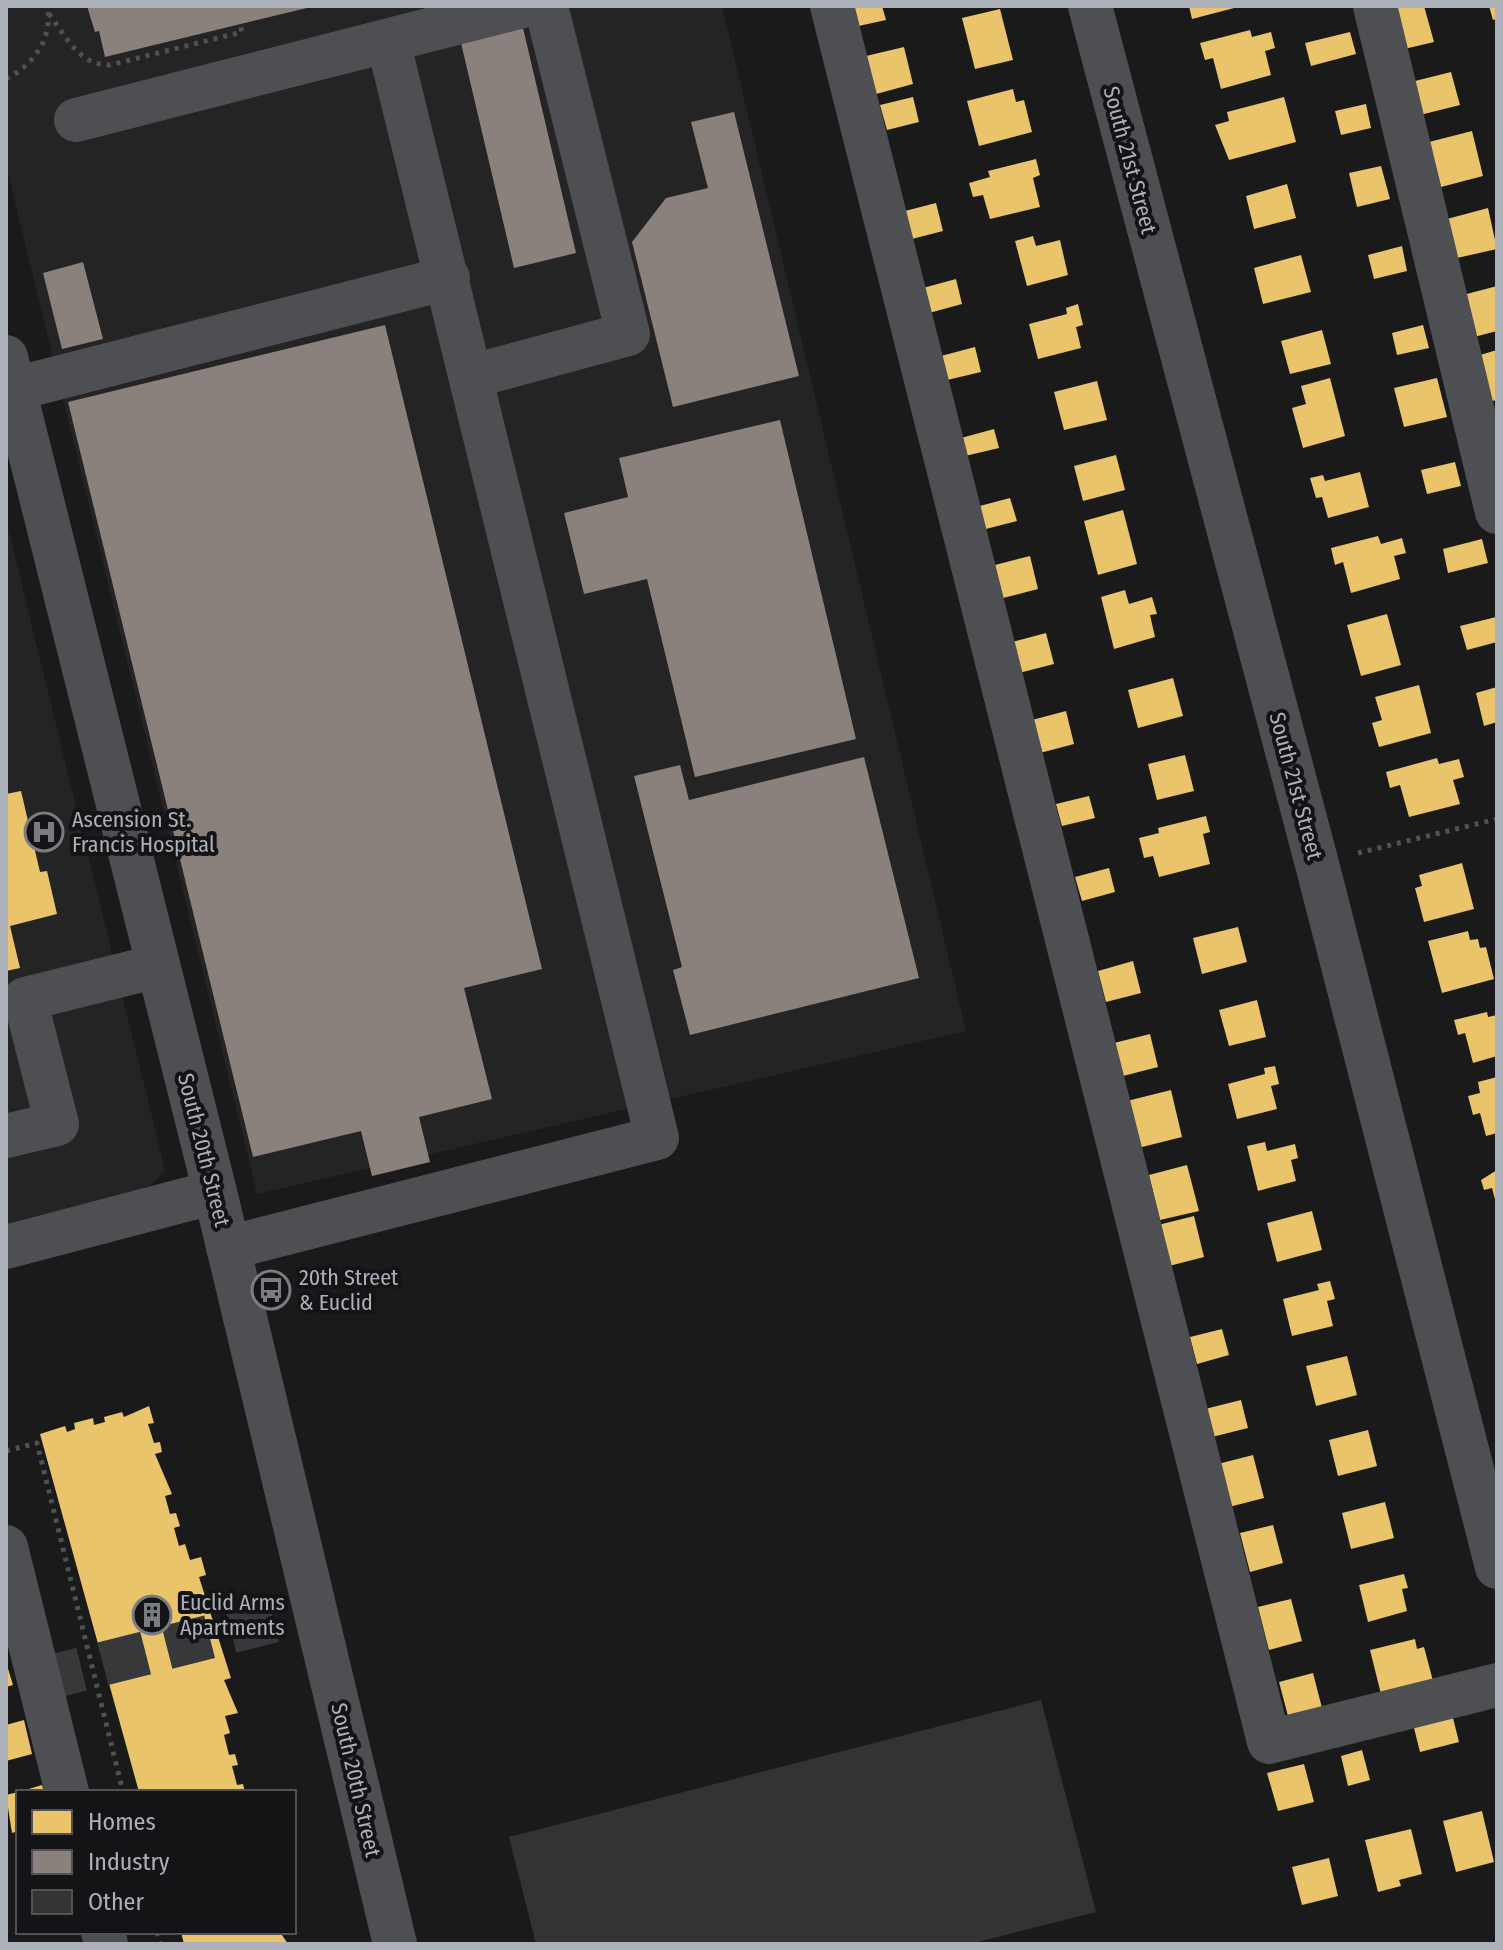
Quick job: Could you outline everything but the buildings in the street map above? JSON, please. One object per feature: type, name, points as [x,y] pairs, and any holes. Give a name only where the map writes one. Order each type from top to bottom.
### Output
[{"type":"street","points":[[76,120],[523,6]]},
{"type":"street","points":[[473,376],[628,334],[546,6]]},
{"type":"street","points":[[832,6],[1269,1742],[1497,1685]]},
{"type":"street","name":"South 21st Street","points":[[1090,6],[1318,868],[1497,1567]]},
{"type":"street","points":[[1375,6],[1497,512]]},
{"type":"street","points":[[228,1248],[657,1138],[473,376],[388,41]]},
{"type":"street","points":[[10,373],[448,278]]},
{"type":"street","name":"South 20th Street","points":[[10,373],[215,1192],[395,1944]]},
{"type":"street","points":[[6,1136],[57,1124],[25,999],[158,966]]},
{"type":"street","points":[[6,1247],[215,1192]]},
{"type":"street","points":[[6,1547],[67,1790]]},
{"type":"path","points":[[6,79],[23,71],[46,39],[47,6]]},
{"type":"path","points":[[49,14],[83,59],[94,66],[110,65],[242,32],[240,24]]},
{"type":"path","points":[[1358,853],[1497,819]]},
{"type":"path","points":[[6,1451],[37,1443],[123,1790]]},
{"type":"shaded area","points":[[6,6],[722,6],[966,1031],[257,1194],[6,165]]},
{"type":"shaded area","name":"Ascension St. Francis Hospital","points":[[6,520],[165,1170],[150,1187],[6,1224]]},
{"type":"tunnel","points":[[39,1680],[315,1610]]},
{"type":"place","name":"Ascension St. Francis Hospital","points":[[44,832]]},
{"type":"place","name":"20th Street & Euclid","points":[[271,1290]]},
{"type":"place","name":"Euclid Arms Apartments","points":[[152,1615]]}]
